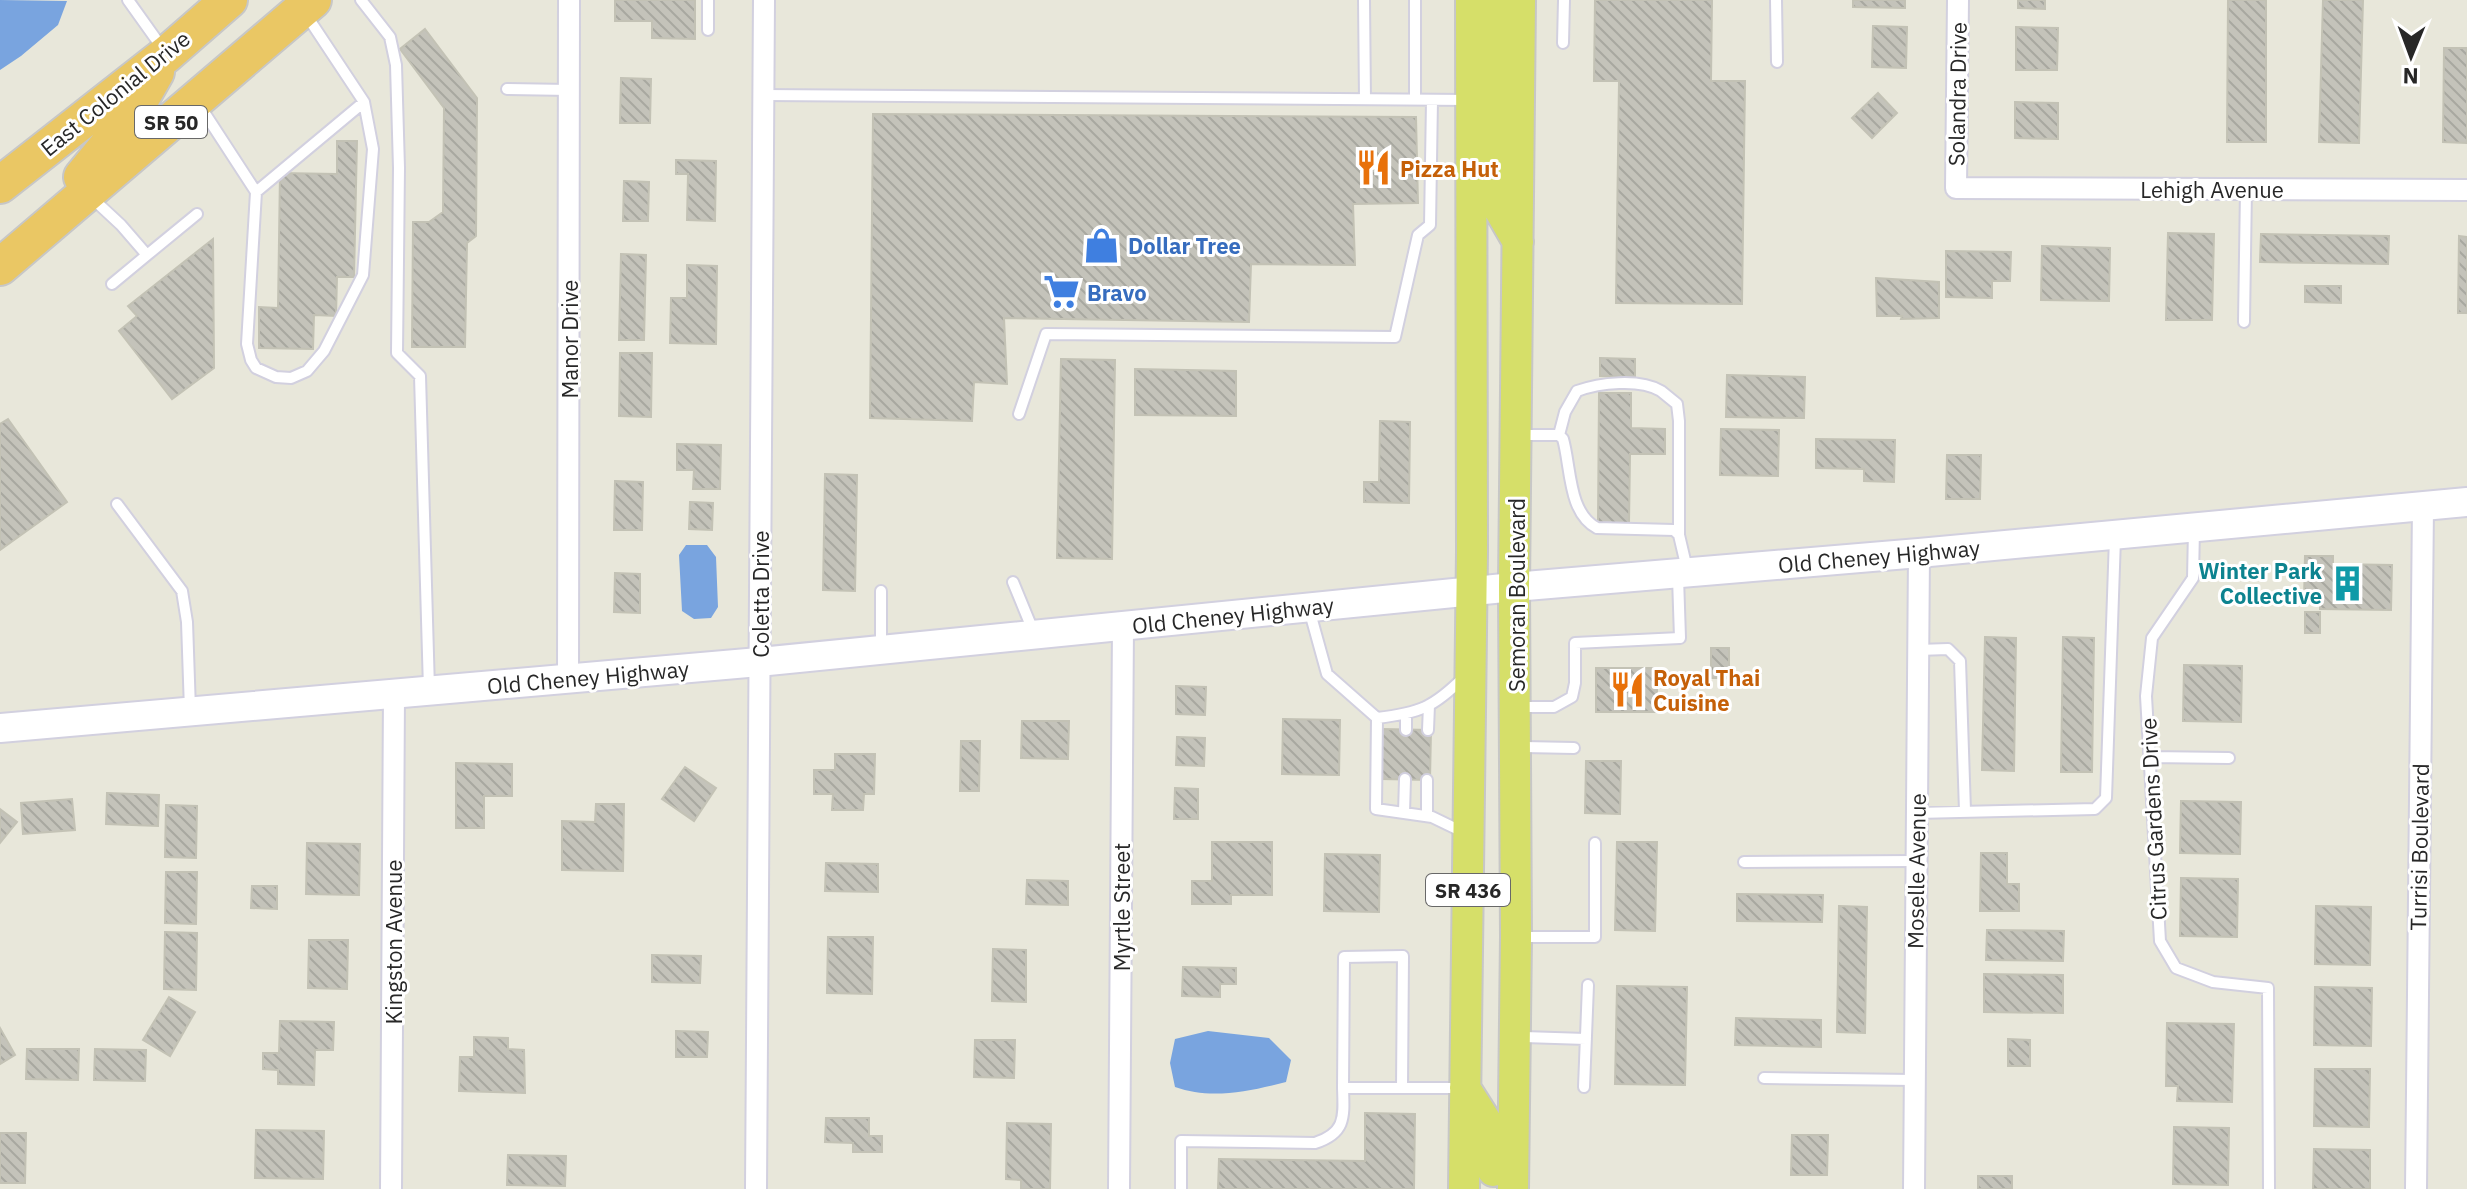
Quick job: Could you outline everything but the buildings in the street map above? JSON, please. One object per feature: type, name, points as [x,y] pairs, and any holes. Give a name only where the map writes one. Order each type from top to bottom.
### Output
[{"type":"highway","name":"East Colonial Drive","points":[[0,185],[167,54],[229,0]]},
{"type":"highway","name":"SR 50","points":[[0,267],[308,4]]},
{"type":"highway","points":[[29,244],[128,121],[167,54]]},
{"type":"main road","name":"Semoran Boulevard","points":[[1464,1189],[1472,591],[1471,0]]},
{"type":"main road","points":[[1497,0],[1496,204],[1519,244]]},
{"type":"main road","name":"Semoran Boulevard","points":[[1513,1189],[1516,937],[1514,587],[1520,0]]},
{"type":"main road","points":[[1465,1088],[1493,1132],[1493,1189]]},
{"type":"street","name":"Manor Drive","points":[[568,678],[569,0]]},
{"type":"street","name":"Coletta Drive","points":[[756,1189],[764,0]]},
{"type":"street","name":"Solandra Drive","points":[[1956,188],[1958,0]]},
{"type":"street","name":"Lehigh Avenue","points":[[1956,188],[2467,190]]},
{"type":"street","name":"Old Cheney Highway","points":[[0,728],[759,662],[1514,587],[2467,502]]},
{"type":"street","name":"Turrisi Boulevard","points":[[2416,1189],[2423,506]]},
{"type":"street","name":"Moselle Avenue","points":[[1914,1189],[1919,553]]},
{"type":"street","name":"Myrtle Street","points":[[1119,1189],[1123,626]]},
{"type":"street","name":"Kingston Avenue","points":[[391,1189],[394,694]]},
{"type":"lane","points":[[128,0],[167,54]]},
{"type":"lane","points":[[361,0],[390,37],[396,65],[399,168],[397,353],[420,376],[429,691]]},
{"type":"lane","points":[[708,0],[708,30]]},
{"type":"lane","points":[[1364,0],[1365,99]]},
{"type":"lane","points":[[1415,0],[1415,100]]},
{"type":"lane","points":[[1563,43],[1564,0]]},
{"type":"lane","points":[[1776,0],[1777,62]]},
{"type":"lane","points":[[196,101],[256,192],[247,344],[251,360],[256,368],[276,377],[291,378],[307,371],[324,351],[363,275],[373,149],[364,102],[308,4]]},
{"type":"lane","points":[[507,89],[570,90]]},
{"type":"lane","points":[[763,95],[1472,100]]},
{"type":"lane","points":[[1019,414],[1046,334],[1395,337],[1418,235],[1430,225],[1432,100]]},
{"type":"lane","points":[[256,192],[364,102]]},
{"type":"lane","points":[[2244,322],[2246,189]]},
{"type":"lane","points":[[87,194],[121,225],[147,255]]},
{"type":"lane","points":[[112,284],[197,214]]},
{"type":"lane","points":[[1516,707],[1554,707],[1572,697],[1575,643],[1680,638],[1683,573],[1679,535],[1677,404],[1659,390],[1638,385],[1593,385],[1577,391],[1565,412],[1559,435],[1567,452],[1581,516],[1597,528],[1674,530],[1679,535]]},
{"type":"lane","points":[[1517,436],[1559,435]]},
{"type":"lane","points":[[117,504],[182,591],[187,622],[190,712]]},
{"type":"lane","name":"Citrus Gardens Drive","points":[[2194,527],[2193,578],[2152,638],[2146,696],[2160,941],[2176,968],[2213,982],[2268,988],[2269,1189]]},
{"type":"lane","points":[[1917,813],[2095,809],[2106,798],[2115,535]]},
{"type":"lane","points":[[1013,582],[1034,634]]},
{"type":"lane","points":[[881,591],[881,650]]},
{"type":"lane","points":[[1308,607],[1327,674],[1377,718],[1406,715],[1441,700],[1471,670]]},
{"type":"lane","points":[[1918,650],[1948,649],[1960,661],[1965,811]]},
{"type":"lane","points":[[1428,730],[1429,705]]},
{"type":"lane","points":[[1406,715],[1406,730]]},
{"type":"lane","points":[[1377,718],[1376,809],[1427,816],[1468,834]]},
{"type":"lane","points":[[1516,747],[1574,748]]},
{"type":"lane","points":[[2149,757],[2229,758]]},
{"type":"lane","points":[[1404,813],[1405,779]]},
{"type":"lane","points":[[1427,780],[1427,816]]},
{"type":"lane","points":[[1516,937],[1595,937],[1595,843]]},
{"type":"lane","points":[[1744,862],[1916,861]]},
{"type":"lane","points":[[1181,1189],[1181,1141],[1315,1143],[1338,1131],[1344,1114],[1344,957],[1403,956],[1402,1088]]},
{"type":"lane","points":[[1584,1087],[1588,985]]},
{"type":"lane","points":[[1513,1036],[1586,1039]]},
{"type":"lane","points":[[1764,1078],[1914,1080]]},
{"type":"lane","points":[[1343,1088],[1465,1088]]},
{"type":"water","points":[[0,0],[67,1],[58,25],[0,70]]},
{"type":"water","points":[[686,545],[707,545],[716,557],[718,607],[711,618],[694,619],[682,611],[679,555]]},
{"type":"water","points":[[1208,1031],[1269,1038],[1291,1060],[1286,1082],[1216,1094],[1175,1087],[1170,1063],[1175,1039]]},
{"type":"place","name":"Pizza Hut","points":[[1374,168]]},
{"type":"place","name":"Dollar Tree","points":[[1102,245]]},
{"type":"place","name":"Bravo","points":[[1061,292]]},
{"type":"place","name":"Winter Park Collective","points":[[2348,583]]},
{"type":"place","name":"Royal Thai Cuisine","points":[[1627,690]]}]
